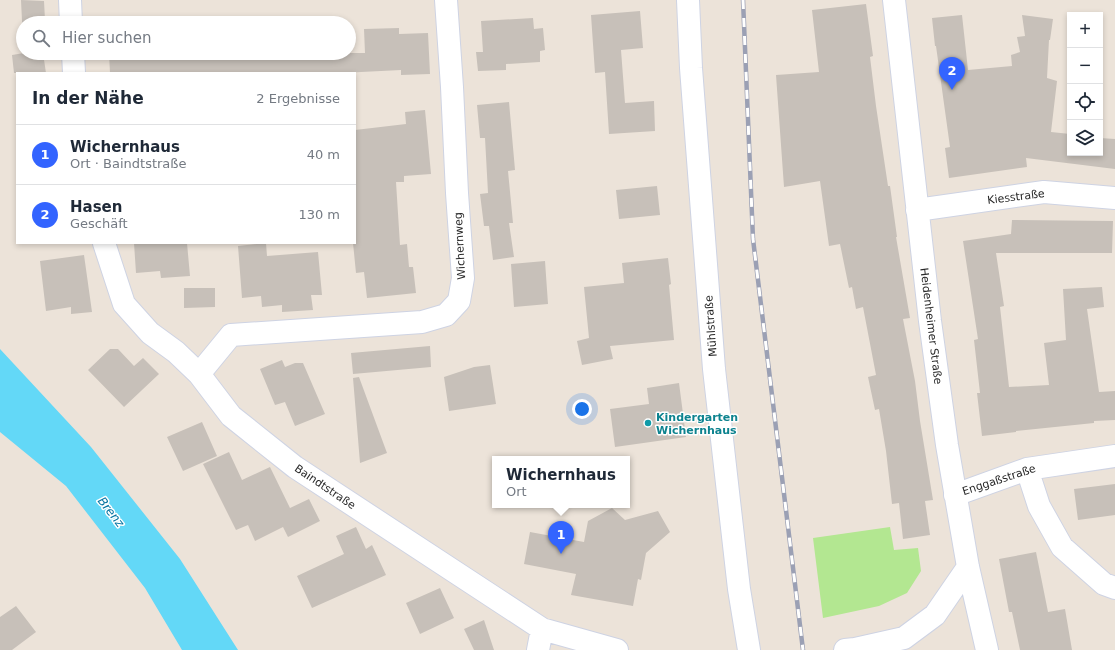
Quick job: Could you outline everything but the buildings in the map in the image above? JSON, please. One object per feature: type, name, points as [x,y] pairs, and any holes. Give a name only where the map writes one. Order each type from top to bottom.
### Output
[{"type":"street","points":[[70,0],[71,16]]},
{"type":"street","points":[[83,0],[88,0]]},
{"type":"street","name":"Wichernweg","points":[[199,374],[231,335],[422,322],[446,315],[459,301],[463,278],[446,0]]},
{"type":"street","name":"Mühlstraße","points":[[688,0],[691,68],[714,368],[739,589],[749,650]]},
{"type":"street","name":"Heidenheimer Straße","points":[[894,0],[931,329],[947,446],[968,567],[987,650]]},
{"type":"street","points":[[73,60],[74,72]]},
{"type":"street","name":"Kiesstraße","points":[[917,210],[1044,192],[1115,198]]},
{"type":"street","name":"Baindtstraße","points":[[104,244],[124,304],[150,333],[176,352],[199,374],[231,416],[295,467],[540,640],[617,650]]},
{"type":"street","name":"Enggaßstraße","points":[[955,495],[1027,469],[1115,456]]},
{"type":"street","points":[[1027,469],[1039,506],[1062,547],[1104,584],[1115,588]]},
{"type":"street","points":[[845,650],[911,644],[935,615],[968,567]]},
{"type":"green space","points":[[890,527],[894,550],[918,548],[921,571],[907,593],[879,606],[823,618],[813,538]]},
{"type":"water","name":"Brenz","points":[[0,349],[91,447],[180,559],[238,650],[182,650],[145,588],[66,486],[0,432]]},
{"type":"railway","points":[[743,0],[753,239],[803,650]]},
{"type":"place","name":"Hasen","points":[[952,90]]},
{"type":"place","name":"Kindergarten Wichernhaus","points":[[648,423]]},
{"type":"place","name":"Wichernhaus","points":[[561,554]]}]
